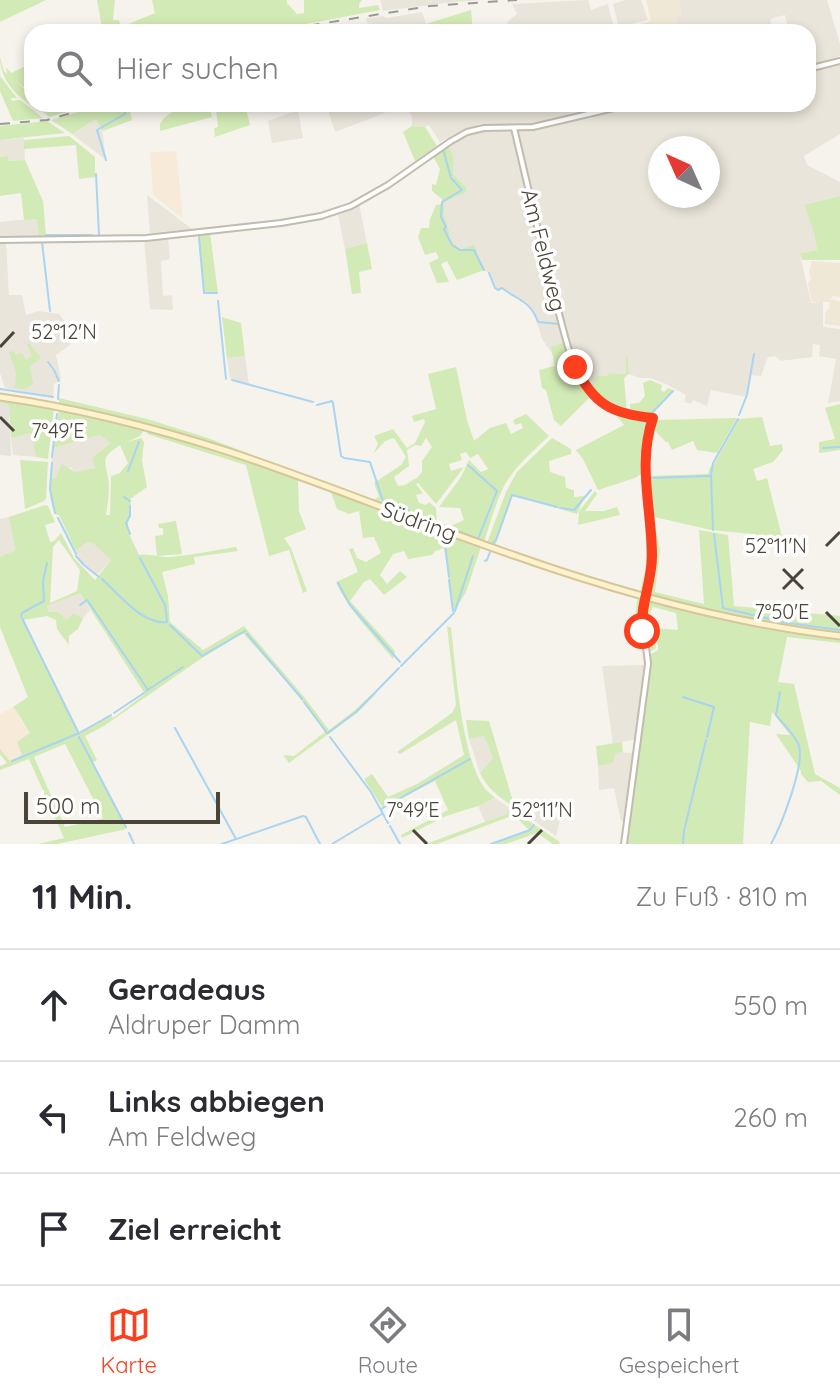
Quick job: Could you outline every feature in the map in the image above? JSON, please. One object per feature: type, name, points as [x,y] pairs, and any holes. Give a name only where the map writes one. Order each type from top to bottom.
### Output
[{"type":"main road","name":"Südring","points":[[0,397],[60,407],[153,429],[253,460],[516,556],[671,604],[803,632],[840,636]]},
{"type":"street","points":[[816,67],[840,61]]},
{"type":"street","points":[[0,240],[145,238],[306,219],[336,212],[364,199],[400,178],[461,134],[484,128],[533,127],[597,112]]},
{"type":"street","name":"Am Feldweg","points":[[514,128],[575,367],[584,384],[603,404],[628,416],[653,418],[646,450],[646,496],[652,558],[641,620],[648,664],[624,844]]},
{"type":"shaded area","points":[[380,0],[482,0],[383,11]]},
{"type":"shaded area","points":[[588,0],[591,10],[608,4],[613,24],[508,24],[517,14],[512,4]]},
{"type":"shaded area","points":[[641,0],[648,20],[618,24],[613,4]]},
{"type":"shaded area","points":[[646,0],[679,0],[681,14],[675,16],[677,24],[641,24],[651,21]]},
{"type":"shaded area","points":[[679,0],[827,0],[840,44],[840,56],[816,65],[816,24],[787,24],[785,15],[770,19],[771,24],[677,24],[675,15],[681,14]]},
{"type":"shaded area","points":[[422,12],[426,24],[368,24],[366,18]]},
{"type":"shaded area","points":[[840,64],[840,134],[804,156],[807,165],[840,182],[840,196],[804,205],[817,250],[800,255],[811,303],[823,302],[823,327],[840,329],[840,401],[828,403],[836,359],[819,356],[820,345],[813,344],[812,357],[780,361],[775,356],[768,357],[761,376],[750,375],[746,397],[711,390],[707,406],[693,400],[691,404],[684,402],[686,395],[666,384],[629,374],[626,357],[626,374],[610,373],[609,376],[597,377],[589,387],[575,360],[556,363],[542,339],[533,309],[503,288],[494,287],[474,244],[461,249],[448,235],[444,202],[467,192],[453,174],[453,155],[448,146],[462,136],[475,132],[533,130],[606,112],[816,112],[816,69]]},
{"type":"shaded area","points":[[298,112],[303,138],[272,143],[268,121]]},
{"type":"shaded area","points":[[329,112],[385,113],[335,132]]},
{"type":"shaded area","points":[[409,112],[582,112],[534,124],[480,124],[440,142],[429,125],[412,126]]},
{"type":"shaded area","points":[[96,119],[102,128],[106,160],[72,134]]},
{"type":"shaded area","points":[[24,138],[25,160],[8,161],[8,156],[0,157],[0,140]]},
{"type":"shaded area","points":[[176,151],[182,218],[153,195],[150,152]]},
{"type":"shaded area","points":[[147,195],[192,229],[150,233]]},
{"type":"shaded area","points":[[359,204],[367,243],[345,249],[338,215]]},
{"type":"shaded area","points":[[38,218],[39,237],[0,237],[0,222]]},
{"type":"shaded area","points":[[168,238],[170,259],[161,261],[163,296],[172,295],[173,310],[150,309],[144,239]]},
{"type":"shaded area","points":[[0,243],[6,243],[9,295],[22,295],[26,315],[39,311],[59,314],[69,328],[71,344],[56,355],[61,379],[54,384],[53,398],[5,388],[0,373]]},
{"type":"shaded area","points":[[812,261],[840,263],[840,297],[830,299],[840,301],[840,326],[825,324],[830,302],[812,302],[808,283]]},
{"type":"shaded area","points":[[245,356],[249,385],[230,378],[227,358]]},
{"type":"shaded area","points":[[0,403],[9,405],[11,456],[0,455]]},
{"type":"shaded area","points":[[31,433],[36,457],[13,455],[11,438]]},
{"type":"shaded area","points":[[99,435],[112,443],[97,468],[75,472],[70,467],[55,480],[50,477],[53,448]]},
{"type":"shaded area","points":[[9,517],[15,550],[0,557],[0,519]]},
{"type":"shaded area","points":[[87,542],[94,543],[111,560],[97,575],[79,559],[76,551]]},
{"type":"shaded area","points":[[80,593],[90,610],[83,618],[73,614],[67,620],[48,612],[46,606]]},
{"type":"shaded area","points":[[646,665],[636,739],[613,744],[602,666]]},
{"type":"shaded area","points":[[13,707],[30,733],[23,755],[9,762],[0,749],[0,714]]},
{"type":"shaded area","points":[[484,735],[493,758],[480,773],[469,739]]},
{"type":"shaded area","points":[[616,753],[634,753],[625,821],[621,821],[614,788],[599,790],[598,766],[613,763]]},
{"type":"shaded area","points":[[495,798],[514,811],[485,822],[478,806]]},
{"type":"shaded area","points":[[537,808],[561,816],[556,836],[533,820]]},
{"type":"green space","points":[[0,0],[46,0],[0,22]]},
{"type":"green space","points":[[97,0],[115,0],[113,20],[119,20],[120,24],[101,22]]},
{"type":"green space","points":[[152,0],[287,0],[297,14],[304,13],[304,0],[362,0],[359,8],[378,5],[380,10],[306,24],[128,24],[155,13]]},
{"type":"green space","points":[[471,10],[472,24],[426,24]]},
{"type":"green space","points":[[0,57],[7,74],[6,67],[11,73],[24,67],[24,87],[14,80],[24,88],[24,100],[10,86]]},
{"type":"green space","points":[[0,76],[17,98],[11,98],[12,101],[20,100],[24,103],[24,112],[35,112],[43,118],[13,121],[0,91]]},
{"type":"green space","points":[[43,112],[67,112],[49,117]]},
{"type":"green space","points":[[78,112],[130,112],[132,120],[103,131],[96,119],[72,134],[51,120]]},
{"type":"green space","points":[[172,112],[211,112],[212,117],[160,131],[164,118]]},
{"type":"green space","points":[[216,112],[247,112],[250,125],[215,137],[214,128],[218,127]]},
{"type":"green space","points":[[47,121],[65,133],[0,140],[0,126]]},
{"type":"green space","points":[[412,126],[425,127],[437,146],[415,161],[403,132]]},
{"type":"green space","points":[[69,136],[95,157],[95,177],[79,179],[76,145],[24,149],[24,140]]},
{"type":"green space","points":[[448,146],[453,155],[453,174],[467,192],[444,202],[448,235],[461,249],[474,244],[484,270],[457,280],[447,261],[441,264],[449,282],[437,283],[429,263],[439,258],[436,252],[425,255],[418,237],[421,228],[429,228],[436,205],[442,204],[442,199],[432,191],[440,169],[433,156]]},
{"type":"green space","points":[[8,156],[9,161],[25,160],[43,201],[46,236],[39,236],[37,219],[24,220],[21,193],[0,196],[0,157]]},
{"type":"green space","points":[[840,196],[840,260],[802,260],[800,254],[817,250],[804,205]]},
{"type":"green space","points":[[210,233],[218,293],[204,294],[198,235]]},
{"type":"green space","points":[[367,243],[372,269],[359,272],[361,293],[352,294],[345,249]]},
{"type":"green space","points":[[222,317],[241,323],[245,356],[227,358]]},
{"type":"green space","points":[[565,342],[582,384],[591,396],[561,426],[554,420],[539,370],[555,366],[551,347]]},
{"type":"green space","points":[[29,343],[41,358],[30,366],[33,384],[24,389],[15,388],[16,373],[9,352],[13,351],[16,355],[22,353],[26,360],[32,356]]},
{"type":"green space","points":[[626,356],[629,374],[624,378],[627,412],[605,402],[590,387],[597,376],[626,374]]},
{"type":"green space","points":[[456,367],[474,441],[490,428],[506,423],[511,434],[523,428],[521,423],[515,425],[513,420],[526,414],[549,436],[507,480],[484,542],[446,528],[464,520],[460,508],[439,507],[461,477],[469,460],[481,472],[488,469],[478,454],[470,458],[466,452],[460,454],[462,460],[449,464],[451,471],[464,467],[436,504],[416,484],[423,493],[416,495],[419,503],[426,505],[429,502],[436,508],[437,523],[373,500],[379,497],[374,483],[401,465],[406,457],[394,438],[385,441],[373,454],[378,444],[374,436],[393,429],[407,448],[415,443],[425,422],[424,419],[414,422],[412,416],[436,409],[428,374]],"holes":[[[426,438],[432,447],[422,461],[422,472],[418,477],[398,486],[394,477],[409,466],[407,450],[415,445],[421,446]]]},
{"type":"green space","points":[[650,380],[662,385],[664,392],[668,388],[673,390],[650,415],[631,413],[630,404],[639,403],[645,396],[643,383]]},
{"type":"green space","points":[[59,398],[147,419],[205,437],[271,462],[271,465],[146,425],[59,404]]},
{"type":"green space","points":[[0,400],[54,408],[48,459],[36,457],[31,433],[11,438],[9,405],[0,403]]},
{"type":"green space","points":[[840,404],[840,450],[819,453],[819,442],[835,439],[825,408]]},
{"type":"green space","points":[[59,410],[144,430],[140,436],[127,442],[141,438],[144,442],[142,461],[147,487],[130,499],[128,525],[139,555],[171,557],[236,547],[238,551],[194,557],[195,564],[162,572],[170,622],[203,650],[244,626],[329,730],[376,694],[357,713],[289,763],[283,755],[294,756],[325,732],[294,690],[243,633],[104,726],[85,736],[97,760],[92,763],[127,829],[57,844],[38,844],[64,838],[29,759],[0,770],[0,766],[7,763],[0,749],[10,761],[22,755],[17,742],[30,733],[13,707],[28,697],[0,627],[0,557],[15,550],[9,517],[48,506],[55,522],[45,525],[50,542],[61,533],[74,558],[95,580],[111,560],[93,543],[87,542],[76,551],[59,515],[55,514],[50,477],[55,479],[62,464],[75,472],[96,468],[92,458],[111,443],[99,435],[53,448]],"holes":[[[120,445],[128,463],[120,473],[111,476],[110,515],[106,515],[109,486],[105,462],[107,455]],[[59,540],[80,570],[77,591],[50,603],[53,547]],[[80,593],[145,694],[113,718],[111,716],[79,732],[23,620],[47,616],[56,620],[57,629],[69,645],[69,636],[78,629],[83,618],[73,613],[67,620],[58,612],[48,612],[47,606]],[[65,744],[103,818],[65,827],[34,757]]]},
{"type":"green space","points":[[616,415],[650,423],[645,440],[644,472],[598,490],[576,450],[624,425]]},
{"type":"green space","points":[[762,417],[770,446],[782,444],[783,450],[773,462],[753,469],[757,481],[767,478],[782,537],[711,530],[650,516],[648,476],[708,474],[739,419]]},
{"type":"green space","points":[[737,418],[717,453],[697,450],[693,441],[672,450],[668,442],[651,427],[656,420]]},
{"type":"green space","points":[[148,431],[215,449],[298,480],[299,511],[306,529],[284,538],[291,548],[307,591],[303,593],[289,550],[269,556],[246,465],[147,434]]},
{"type":"green space","points":[[552,438],[571,449],[571,454],[549,461],[550,472],[565,477],[566,488],[574,490],[574,497],[585,496],[577,514],[513,495],[495,546],[487,543],[517,472]]},
{"type":"green space","points":[[20,460],[48,462],[46,498],[25,509]]},
{"type":"green space","points":[[595,491],[597,494],[585,511],[617,507],[620,515],[578,525],[579,511]]},
{"type":"green space","points":[[331,492],[481,547],[466,592],[454,612],[444,548],[432,555],[408,559],[404,551],[393,554],[380,575],[387,584],[400,571],[407,577],[384,595],[370,579],[364,582],[350,601],[395,651],[393,659],[354,612],[336,582],[358,572],[349,549],[353,548],[357,558],[366,562],[381,553],[374,537],[363,538],[359,511],[349,514],[337,509]]},
{"type":"green space","points":[[654,520],[660,550],[655,592],[704,604],[699,530],[728,535],[734,606],[840,616],[840,634],[765,621],[640,592],[646,566],[646,531]]},
{"type":"green space","points":[[176,521],[182,554],[157,556],[155,536],[163,535],[163,528],[159,528],[158,524]]},
{"type":"green space","points":[[638,597],[738,622],[840,638],[840,643],[787,637],[778,682],[794,684],[815,774],[840,788],[840,795],[821,781],[808,782],[801,774],[776,734],[790,735],[772,712],[770,726],[750,722],[744,844],[626,844],[650,655],[658,650],[655,628],[678,630],[676,613],[653,607],[650,613],[653,617],[651,636],[656,646],[649,652],[648,644],[642,645],[637,627]]},
{"type":"green space","points":[[447,626],[451,628],[465,736],[478,776],[495,798],[446,816],[402,838],[401,835],[448,810],[435,781],[383,808],[364,779],[372,774],[388,797],[417,784],[464,755],[456,720],[400,754],[397,752],[452,713],[456,705]]},
{"type":"green space","points":[[466,720],[489,721],[515,808],[483,779],[480,773],[493,758],[484,736],[469,739]]},
{"type":"green space","points":[[622,742],[623,752],[616,753],[613,763],[598,766],[596,746]]},
{"type":"green space","points":[[514,811],[559,844],[553,844],[537,833],[506,844],[489,844],[529,830],[514,815],[437,844],[426,844]]},
{"type":"waterway","points":[[106,160],[97,130],[125,112]]},
{"type":"waterway","points":[[443,149],[451,178],[462,190],[442,202],[441,217],[451,243]]},
{"type":"waterway","points":[[96,174],[99,235]]},
{"type":"waterway","points":[[46,235],[92,235]]},
{"type":"waterway","points":[[199,237],[204,293],[217,293]]},
{"type":"waterway","points":[[42,242],[50,311]]},
{"type":"waterway","points":[[452,245],[460,250],[474,250],[484,270]]},
{"type":"waterway","points":[[489,273],[495,288],[502,288],[523,302],[538,322],[559,324],[564,341]]},
{"type":"waterway","points":[[218,301],[226,379]]},
{"type":"waterway","points":[[564,343],[570,362]]},
{"type":"waterway","points":[[739,415],[747,395],[754,354]]},
{"type":"waterway","points":[[48,362],[59,381]]},
{"type":"waterway","points":[[571,365],[590,396]]},
{"type":"waterway","points":[[232,380],[313,402]]},
{"type":"waterway","points":[[58,399],[59,385]]},
{"type":"waterway","points":[[0,389],[53,397]]},
{"type":"waterway","points":[[650,415],[673,391]]},
{"type":"waterway","points":[[317,405],[332,401],[341,456],[370,462],[383,501],[478,539],[497,491],[468,465]]},
{"type":"waterway","points":[[594,401],[616,414],[647,422],[645,437]]},
{"type":"waterway","points":[[52,457],[57,414]]},
{"type":"waterway","points":[[711,475],[713,463],[738,419]]},
{"type":"waterway","points":[[128,471],[139,442]]},
{"type":"waterway","points":[[823,448],[840,447]]},
{"type":"waterway","points":[[649,462],[649,478],[711,476],[713,530]]},
{"type":"waterway","points":[[52,463],[50,489],[55,513]]},
{"type":"waterway","points":[[560,508],[574,510],[591,490]]},
{"type":"waterway","points":[[493,543],[512,495],[557,507]]},
{"type":"waterway","points":[[124,497],[130,501]]},
{"type":"waterway","points":[[130,506],[126,523],[130,534]]},
{"type":"waterway","points":[[58,518],[76,554]]},
{"type":"waterway","points":[[714,534],[723,608],[787,623],[840,630]]},
{"type":"waterway","points":[[444,536],[449,577]]},
{"type":"waterway","points":[[485,561],[490,552]]},
{"type":"waterway","points":[[76,556],[99,577]]},
{"type":"waterway","points":[[455,611],[473,556]]},
{"type":"waterway","points":[[140,558],[165,605],[167,622]]},
{"type":"waterway","points":[[21,616],[44,601],[43,581],[47,563]]},
{"type":"waterway","points":[[102,579],[140,614],[158,622],[167,622]]},
{"type":"waterway","points":[[449,580],[453,611]]},
{"type":"waterway","points":[[338,583],[350,605],[400,662]]},
{"type":"waterway","points":[[80,605],[87,600]]},
{"type":"waterway","points":[[88,601],[148,690]]},
{"type":"waterway","points":[[401,666],[454,613]]},
{"type":"waterway","points":[[22,618],[79,734]]},
{"type":"waterway","points":[[170,625],[202,656],[245,631]]},
{"type":"waterway","points":[[247,634],[302,699]]},
{"type":"waterway","points":[[146,691],[183,667]]},
{"type":"waterway","points":[[328,733],[356,712],[399,668]]},
{"type":"waterway","points":[[771,844],[791,795],[800,755],[795,738],[776,715],[780,692]]},
{"type":"waterway","points":[[114,713],[144,693]]},
{"type":"waterway","points":[[683,697],[714,707],[707,737]]},
{"type":"waterway","points":[[304,702],[327,733]]},
{"type":"waterway","points":[[81,732],[111,715]]},
{"type":"waterway","points":[[175,728],[236,839]]},
{"type":"waterway","points":[[12,761],[77,734]]},
{"type":"waterway","points":[[79,737],[126,827]]},
{"type":"waterway","points":[[330,737],[371,792],[388,823]]},
{"type":"waterway","points":[[683,844],[706,740]]},
{"type":"waterway","points":[[381,809],[470,759]]},
{"type":"waterway","points":[[332,844],[382,814]]},
{"type":"waterway","points":[[222,844],[303,816],[320,844]]},
{"type":"waterway","points":[[491,844],[530,830],[534,825]]},
{"type":"waterway","points":[[390,826],[400,844]]},
{"type":"waterway","points":[[129,833],[134,844]]},
{"type":"railway","points":[[319,24],[430,6],[517,0]]},
{"type":"railway","points":[[0,124],[47,120],[74,112]]},
{"type":"route","points":[[575,367],[584,384],[603,404],[628,416],[653,418],[646,440],[645,477],[652,558],[642,611],[642,631]]}]
